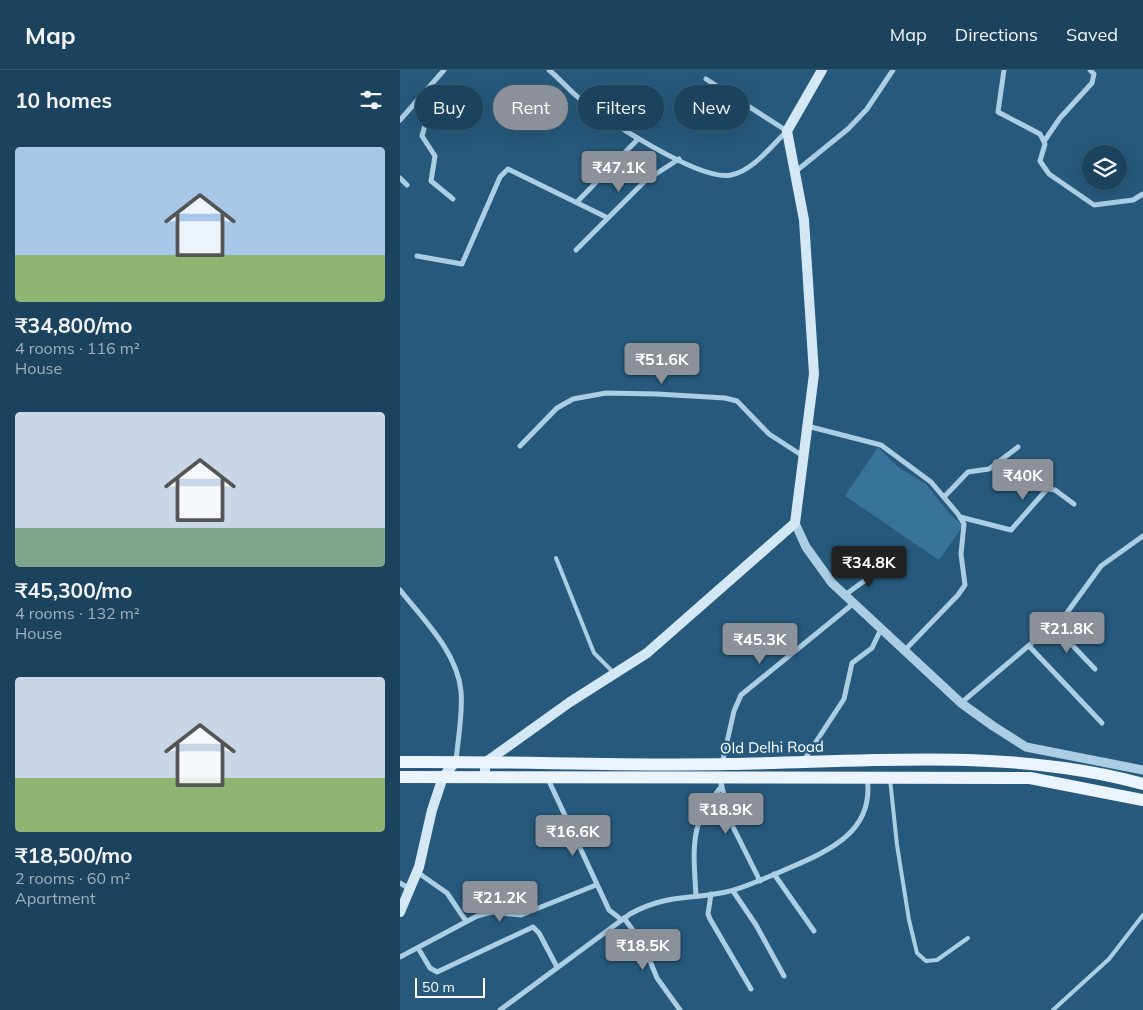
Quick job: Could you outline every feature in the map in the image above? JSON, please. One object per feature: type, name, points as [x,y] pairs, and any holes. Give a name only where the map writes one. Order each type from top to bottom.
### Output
[{"type":"main road","points":[[484,778],[486,762],[570,702],[647,653],[794,523],[814,374],[804,220],[787,130],[822,70]]},
{"type":"main road","points":[[400,912],[417,872],[427,838],[432,810],[444,777],[456,761]]},
{"type":"main road","name":"Old Delhi Road","points":[[400,762],[722,764],[993,761],[1068,767],[1143,784]]},
{"type":"main road","name":"Old Delhi Road","points":[[400,777],[484,778],[547,776],[721,782],[866,777],[1030,778],[1143,800]]},
{"type":"street","points":[[432,85],[444,70]]},
{"type":"street","points":[[549,70],[579,98],[638,139],[702,170],[728,176],[745,169],[787,130],[706,79]]},
{"type":"street","points":[[794,172],[848,129],[867,109],[893,70]]},
{"type":"street","points":[[1004,70],[998,112],[1033,130],[1044,140]]},
{"type":"street","points":[[1090,70],[1094,74],[1092,83],[1060,118],[1044,140],[1040,161],[1044,169],[1090,203],[1099,205],[1134,200],[1143,194]]},
{"type":"street","points":[[400,120],[415,104]]},
{"type":"street","points":[[424,130],[422,136],[435,156],[431,181],[453,199]]},
{"type":"street","points":[[577,202],[638,139]]},
{"type":"street","points":[[576,250],[652,175],[679,159]]},
{"type":"street","points":[[417,256],[462,264],[500,177],[508,169],[608,218]]},
{"type":"street","points":[[400,178],[407,185]]},
{"type":"street","points":[[520,446],[557,408],[573,399],[606,393],[657,394],[725,398],[737,401],[769,434],[803,456]]},
{"type":"street","points":[[807,426],[881,445],[922,474],[960,517],[964,528],[961,554],[965,585],[958,595],[904,651]]},
{"type":"street","points":[[944,497],[968,472],[989,469],[1018,447]]},
{"type":"street","points":[[960,517],[1011,530],[1047,489],[1056,490],[1074,504]]},
{"type":"street","points":[[794,523],[820,569],[845,595],[961,703],[1026,747],[1143,770]]},
{"type":"street","points":[[961,703],[1054,625],[1071,607],[1101,566],[1143,536]]},
{"type":"street","points":[[845,595],[883,566]]},
{"type":"street","points":[[400,590],[432,630],[456,668],[462,701],[456,761]]},
{"type":"street","points":[[722,764],[734,711],[741,695],[854,603]]},
{"type":"street","points":[[1054,625],[1095,669]]},
{"type":"street","points":[[802,762],[844,699],[852,663],[872,648],[881,629]]},
{"type":"street","points":[[1029,646],[1102,723]]},
{"type":"street","points":[[547,776],[609,910],[623,919],[642,944],[657,978],[680,1010]]},
{"type":"street","points":[[500,1010],[623,919],[648,904],[662,900],[733,890],[760,881],[814,858],[830,849],[851,831],[867,808],[869,794],[866,777]]},
{"type":"street","points":[[721,782],[733,827],[760,881]]},
{"type":"street","points":[[696,896],[694,867],[697,829],[705,808],[721,782]]},
{"type":"street","points":[[417,872],[447,893],[466,922]]},
{"type":"street","points":[[774,874],[814,931]]},
{"type":"street","points":[[400,883],[410,889]]},
{"type":"street","points":[[400,958],[476,916],[492,912],[521,915],[596,885]]},
{"type":"street","points":[[733,890],[756,925],[784,976]]},
{"type":"street","points":[[711,894],[708,914],[710,919],[751,989]]},
{"type":"street","points":[[418,948],[430,968],[438,972],[533,927],[539,933],[557,967]]},
{"type":"lane","points":[[556,558],[594,653],[615,673]]},
{"type":"lane","points":[[890,777],[904,894],[917,953],[926,961],[937,960],[968,938]]},
{"type":"lane","points":[[1052,1010],[1109,959],[1143,915]]},
{"type":"shaded area","points":[[878,447],[898,467],[926,484],[947,511],[963,526],[939,560],[845,496]]}]
